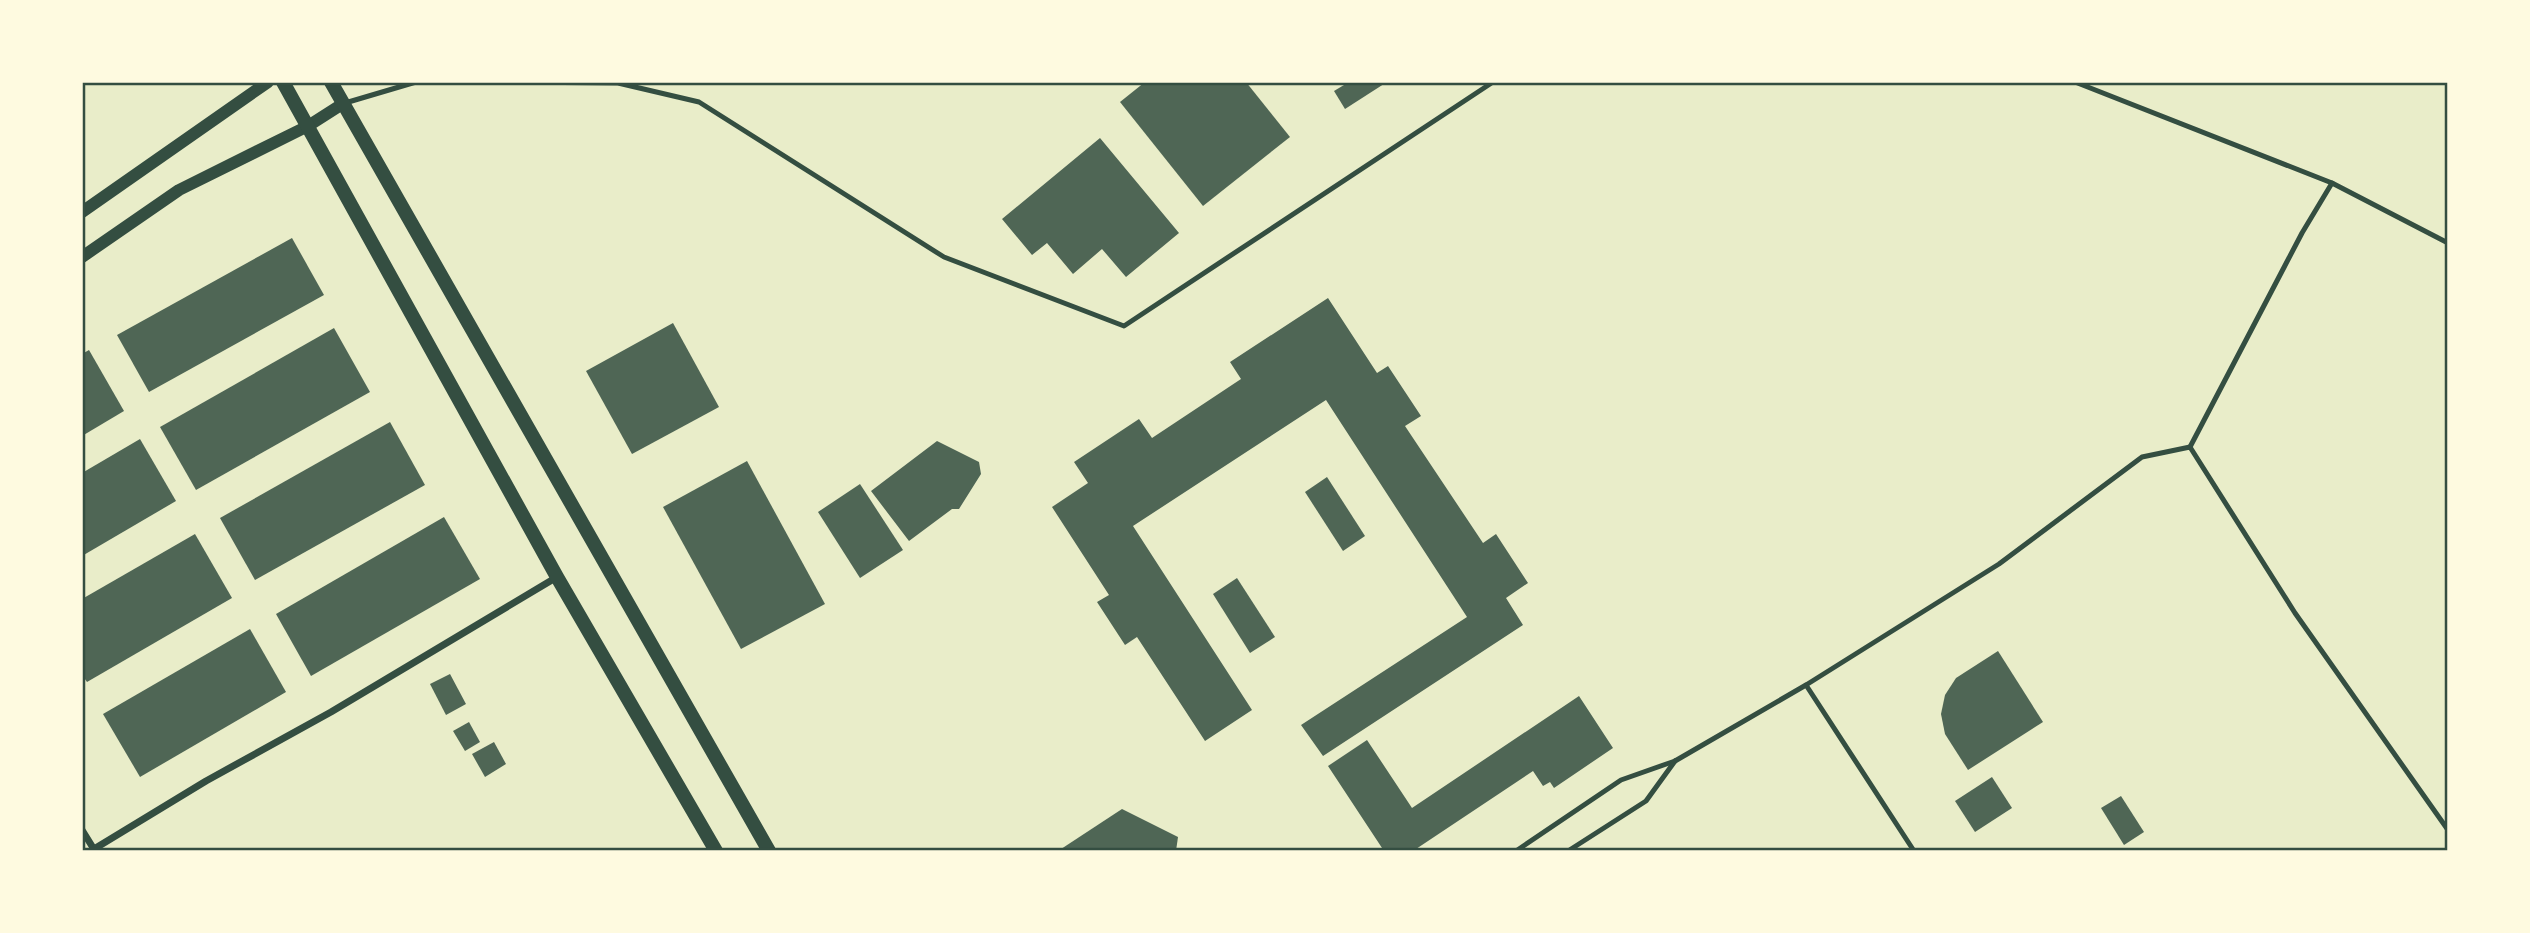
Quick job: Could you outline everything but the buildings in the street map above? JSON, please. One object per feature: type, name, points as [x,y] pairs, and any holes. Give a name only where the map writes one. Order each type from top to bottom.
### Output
[{"type":"main road","points":[[283,82],[557,577],[716,851]]},
{"type":"main road","points":[[331,82],[769,851]]},
{"type":"street","points":[[82,212],[268,82]]},
{"type":"street","points":[[82,257],[179,190],[309,126],[344,103]]},
{"type":"street","points":[[82,830],[95,850],[206,781],[331,712],[557,577]]},
{"type":"lane","points":[[344,103],[416,82]]},
{"type":"lane","points":[[506,82],[618,83],[699,102],[944,257],[1124,326],[1482,85],[1493,82]]},
{"type":"lane","points":[[2075,82],[2332,183],[2448,243]]},
{"type":"lane","points":[[2190,447],[2302,233],[2332,183]]},
{"type":"lane","points":[[1516,851],[1621,780],[1675,761],[1806,685],[1999,564],[2142,457],[2190,447]]},
{"type":"lane","points":[[2190,447],[2295,613],[2448,830]]},
{"type":"lane","points":[[1806,685],[1914,851]]},
{"type":"lane","points":[[1568,851],[1646,801],[1675,761]]}]
